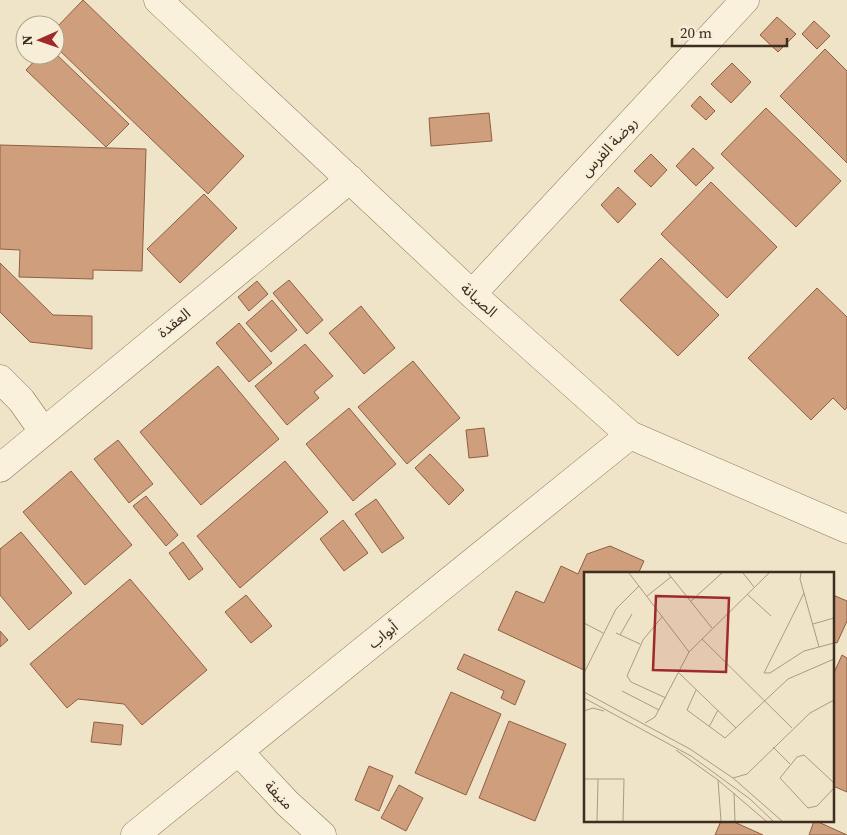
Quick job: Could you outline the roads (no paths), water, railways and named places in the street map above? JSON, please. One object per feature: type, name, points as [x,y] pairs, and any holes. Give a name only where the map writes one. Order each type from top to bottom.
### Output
[{"type":"street","name":"الصبانة","points":[[158,0],[472,294],[630,435],[847,529]]},
{"type":"street","name":"روضة الفرس","points":[[472,294],[745,0]]},
{"type":"street","name":"العقدة","points":[[0,468],[350,179]]},
{"type":"street","points":[[0,379],[20,400],[43,431]]},
{"type":"street","name":"أبواب","points":[[135,835],[630,435]]},
{"type":"street","name":"منيفة","points":[[239,752],[286,804],[322,835]]}]
